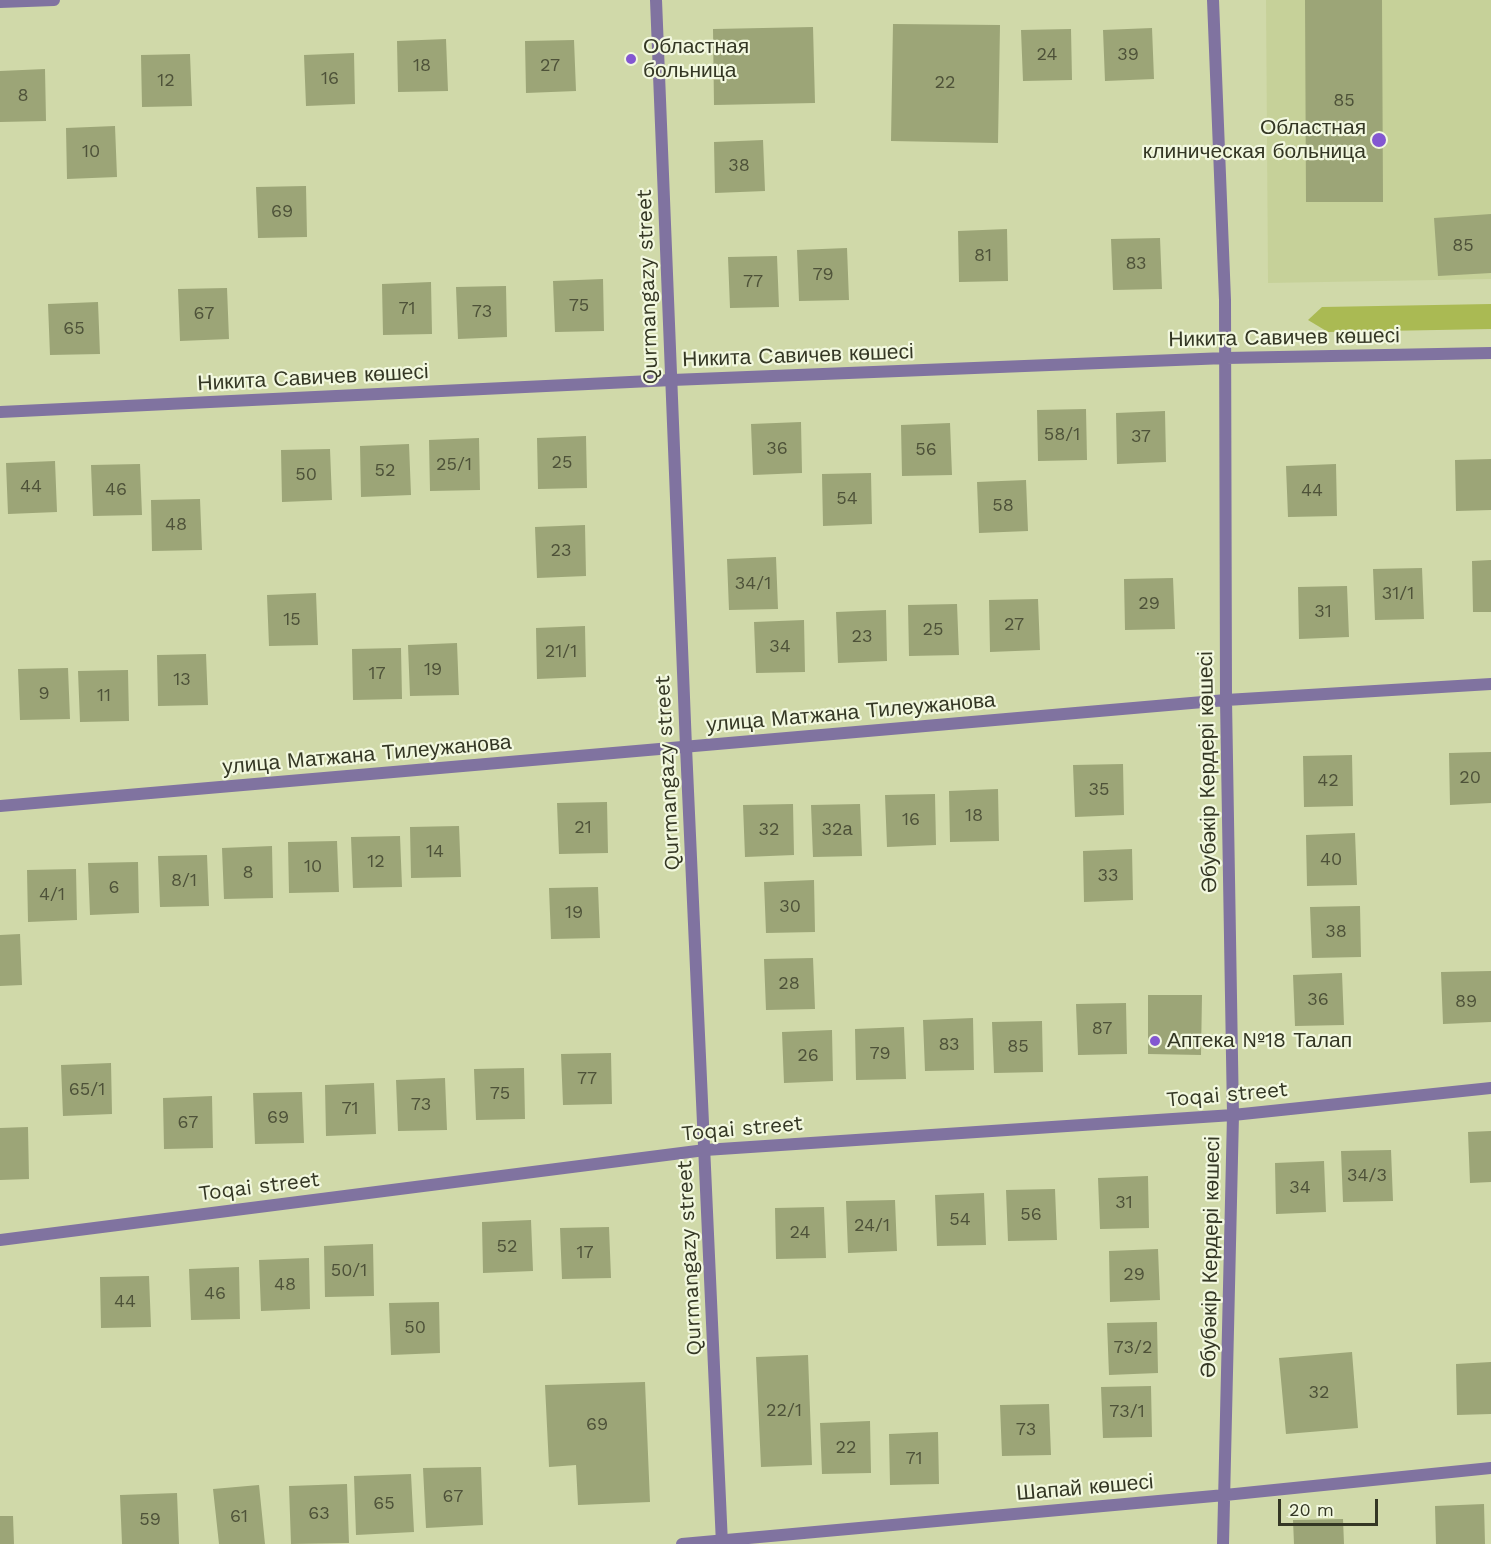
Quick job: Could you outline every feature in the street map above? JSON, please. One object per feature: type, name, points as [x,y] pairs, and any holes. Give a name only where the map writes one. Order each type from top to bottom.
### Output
[{"type":"street","points":[[0,2],[54,0]]},
{"type":"street","name":"Qurmangazy street","points":[[656,0],[686,747],[722,1542]]},
{"type":"street","name":"Әбубәкір Кердері көшесі","points":[[1213,0],[1225,300],[1226,700],[1233,1115],[1223,1544]]},
{"type":"street","name":"Никита Савичев көшесі","points":[[0,412],[672,380],[1226,358],[1491,353]]},
{"type":"street","name":"улица Матжана Тилеужанова","points":[[0,806],[1226,700],[1491,684]]},
{"type":"street","name":"Toqai street","points":[[0,1240],[705,1150],[1233,1115],[1491,1088]]},
{"type":"street","name":"Шапай көшесі","points":[[682,1544],[1225,1495],[1491,1468]]},
{"type":"shaded area","name":"Областная клиническая больница","points":[[1266,0],[1491,0],[1491,279],[1268,283]]},
{"type":"green space","points":[[1491,304],[1491,329],[1328,332],[1308,320],[1322,307]]},
{"type":"building","points":[[1305,0],[1382,0],[1383,202],[1306,202]]},
{"type":"building","points":[[893,24],[1000,25],[998,143],[891,141]]},
{"type":"building","points":[[813,27],[815,103],[714,105],[713,29]]},
{"type":"building","points":[[1152,28],[1154,79],[1105,81],[1103,30]]},
{"type":"building","points":[[1071,29],[1072,80],[1023,81],[1021,30]]},
{"type":"building","points":[[446,39],[448,91],[398,92],[397,41]]},
{"type":"building","points":[[574,40],[576,91],[526,93],[525,41]]},
{"type":"building","points":[[354,53],[355,104],[306,106],[304,55]]},
{"type":"building","points":[[190,54],[192,106],[142,107],[141,55]]},
{"type":"building","points":[[45,69],[46,121],[0,122],[0,71]]},
{"type":"building","points":[[115,126],[117,177],[67,179],[66,128]]},
{"type":"building","points":[[763,140],[765,191],[715,193],[714,142]]},
{"type":"building","points":[[306,186],[307,237],[258,238],[256,187]]},
{"type":"building","points":[[1491,214],[1491,273],[1438,276],[1434,218]]},
{"type":"building","points":[[1007,229],[1008,281],[959,282],[958,231]]},
{"type":"building","points":[[1160,238],[1162,289],[1113,290],[1111,239]]},
{"type":"building","points":[[847,248],[849,300],[799,301],[797,250]]},
{"type":"building","points":[[777,256],[779,307],[730,308],[728,257]]},
{"type":"building","points":[[603,279],[604,331],[555,332],[553,281]]},
{"type":"building","points":[[431,282],[432,334],[383,335],[382,284]]},
{"type":"building","points":[[506,286],[507,337],[458,339],[456,287]]},
{"type":"building","points":[[227,288],[229,339],[180,341],[178,289]]},
{"type":"building","points":[[98,302],[100,354],[50,355],[48,304]]},
{"type":"building","points":[[1086,409],[1087,460],[1038,461],[1037,410]]},
{"type":"building","points":[[1165,411],[1166,462],[1117,464],[1116,413]]},
{"type":"building","points":[[801,422],[802,473],[753,475],[751,424]]},
{"type":"building","points":[[950,423],[952,475],[902,476],[901,425]]},
{"type":"building","points":[[586,436],[587,488],[538,489],[537,438]]},
{"type":"building","points":[[479,438],[480,490],[430,491],[429,440]]},
{"type":"building","points":[[409,444],[411,495],[361,497],[360,446]]},
{"type":"building","points":[[330,449],[332,500],[282,502],[281,450]]},
{"type":"building","points":[[1491,459],[1491,510],[1456,511],[1455,460]]},
{"type":"building","points":[[55,461],[57,512],[8,514],[6,463]]},
{"type":"building","points":[[140,464],[142,515],[93,516],[91,465]]},
{"type":"building","points":[[1336,464],[1337,516],[1288,517],[1286,466]]},
{"type":"building","points":[[871,473],[872,524],[823,526],[822,474]]},
{"type":"building","points":[[1026,480],[1028,531],[979,533],[977,482]]},
{"type":"building","points":[[200,499],[202,550],[152,551],[151,500]]},
{"type":"building","points":[[585,525],[586,576],[537,578],[535,527]]},
{"type":"building","points":[[776,557],[778,609],[729,610],[727,559]]},
{"type":"building","points":[[1491,560],[1491,612],[1473,612],[1472,561]]},
{"type":"building","points":[[1422,568],[1424,619],[1375,620],[1373,569]]},
{"type":"building","points":[[1173,578],[1175,629],[1125,630],[1124,579]]},
{"type":"building","points":[[1347,586],[1349,637],[1299,639],[1298,587]]},
{"type":"building","points":[[316,593],[318,645],[269,646],[267,595]]},
{"type":"building","points":[[1038,599],[1040,650],[990,652],[989,600]]},
{"type":"building","points":[[957,604],[959,655],[909,656],[908,605]]},
{"type":"building","points":[[886,610],[887,661],[838,663],[836,612]]},
{"type":"building","points":[[804,620],[805,672],[756,673],[754,622]]},
{"type":"building","points":[[585,626],[586,677],[537,679],[536,628]]},
{"type":"building","points":[[457,643],[459,695],[410,696],[408,645]]},
{"type":"building","points":[[401,648],[402,699],[353,700],[352,649]]},
{"type":"building","points":[[206,654],[208,705],[158,706],[157,655]]},
{"type":"building","points":[[68,668],[70,719],[20,720],[18,669]]},
{"type":"building","points":[[128,670],[129,721],[80,722],[78,671]]},
{"type":"building","points":[[1491,752],[1491,803],[1450,805],[1449,753]]},
{"type":"building","points":[[1352,755],[1353,806],[1304,807],[1303,756]]},
{"type":"building","points":[[1123,764],[1124,815],[1075,817],[1073,765]]},
{"type":"building","points":[[998,789],[999,841],[950,842],[949,791]]},
{"type":"building","points":[[935,794],[936,845],[887,847],[885,795]]},
{"type":"building","points":[[607,802],[608,853],[559,854],[557,803]]},
{"type":"building","points":[[793,804],[794,855],[745,857],[743,805]]},
{"type":"building","points":[[860,804],[862,856],[813,857],[811,805]]},
{"type":"building","points":[[459,826],[461,877],[411,878],[410,827]]},
{"type":"building","points":[[1355,833],[1357,885],[1307,886],[1306,835]]},
{"type":"building","points":[[400,836],[402,887],[353,888],[351,837]]},
{"type":"building","points":[[337,841],[339,892],[289,893],[288,842]]},
{"type":"building","points":[[272,846],[273,898],[224,899],[222,848]]},
{"type":"building","points":[[1132,849],[1133,900],[1084,902],[1083,851]]},
{"type":"building","points":[[207,855],[209,906],[160,907],[158,856]]},
{"type":"building","points":[[138,862],[139,913],[90,915],[88,863]]},
{"type":"building","points":[[76,869],[77,920],[28,922],[27,870]]},
{"type":"building","points":[[814,880],[815,932],[766,933],[764,882]]},
{"type":"building","points":[[598,887],[600,938],[551,939],[549,888]]},
{"type":"building","points":[[1360,906],[1361,957],[1312,958],[1310,907]]},
{"type":"building","points":[[20,934],[22,985],[0,986],[0,935]]},
{"type":"building","points":[[813,958],[815,1009],[766,1010],[764,959]]},
{"type":"building","points":[[1491,971],[1491,1022],[1443,1024],[1441,972]]},
{"type":"building","points":[[1342,973],[1344,1025],[1295,1026],[1293,975]]},
{"type":"building","points":[[1148,995],[1202,995],[1201,1055],[1148,1054]]},
{"type":"building","points":[[1126,1003],[1127,1054],[1078,1055],[1076,1004]]},
{"type":"building","points":[[973,1018],[974,1070],[925,1071],[923,1020]]},
{"type":"building","points":[[1042,1021],[1043,1072],[994,1073],[992,1022]]},
{"type":"building","points":[[904,1027],[906,1079],[856,1080],[855,1029]]},
{"type":"building","points":[[832,1030],[833,1081],[784,1083],[782,1032]]},
{"type":"building","points":[[611,1053],[612,1104],[563,1105],[561,1054]]},
{"type":"building","points":[[111,1063],[112,1114],[63,1116],[61,1065]]},
{"type":"building","points":[[524,1068],[525,1119],[476,1120],[474,1069]]},
{"type":"building","points":[[445,1078],[447,1130],[398,1131],[396,1080]]},
{"type":"building","points":[[374,1083],[376,1134],[326,1136],[325,1085]]},
{"type":"building","points":[[302,1092],[304,1143],[255,1144],[253,1093]]},
{"type":"building","points":[[212,1096],[213,1148],[164,1149],[163,1098]]},
{"type":"building","points":[[28,1127],[29,1179],[0,1180],[0,1128]]},
{"type":"building","points":[[1491,1131],[1491,1182],[1470,1183],[1468,1132]]},
{"type":"building","points":[[1391,1150],[1393,1201],[1343,1202],[1341,1151]]},
{"type":"building","points":[[1324,1161],[1326,1212],[1276,1214],[1275,1163]]},
{"type":"building","points":[[1148,1176],[1149,1228],[1100,1229],[1098,1178]]},
{"type":"building","points":[[1055,1189],[1057,1240],[1008,1241],[1006,1190]]},
{"type":"building","points":[[984,1193],[986,1245],[937,1246],[935,1195]]},
{"type":"building","points":[[895,1200],[897,1251],[848,1253],[846,1201]]},
{"type":"building","points":[[824,1207],[826,1258],[776,1259],[775,1208]]},
{"type":"building","points":[[531,1220],[533,1271],[483,1273],[482,1222]]},
{"type":"building","points":[[609,1227],[611,1278],[562,1279],[560,1228]]},
{"type":"building","points":[[373,1244],[374,1296],[325,1297],[324,1246]]},
{"type":"building","points":[[1158,1249],[1160,1300],[1110,1302],[1109,1251]]},
{"type":"building","points":[[309,1258],[310,1309],[261,1311],[259,1260]]},
{"type":"building","points":[[239,1267],[240,1319],[191,1320],[189,1269]]},
{"type":"building","points":[[149,1276],[151,1327],[101,1328],[100,1277]]},
{"type":"building","points":[[439,1302],[440,1353],[391,1355],[389,1303]]},
{"type":"building","points":[[1157,1322],[1158,1373],[1109,1375],[1107,1323]]},
{"type":"building","points":[[1352,1352],[1358,1428],[1286,1434],[1279,1358]]},
{"type":"building","points":[[808,1355],[812,1465],[761,1467],[756,1357]]},
{"type":"building","points":[[1491,1362],[1491,1414],[1457,1415],[1456,1364]]},
{"type":"building","points":[[645,1382],[650,1502],[578,1505],[576,1465],[549,1467],[545,1385]]},
{"type":"building","points":[[1151,1386],[1152,1437],[1103,1438],[1101,1387]]},
{"type":"building","points":[[1049,1404],[1051,1455],[1002,1456],[1000,1405]]},
{"type":"building","points":[[870,1421],[871,1473],[822,1474],[820,1423]]},
{"type":"building","points":[[938,1432],[939,1484],[890,1485],[889,1434]]},
{"type":"building","points":[[481,1467],[483,1525],[426,1528],[423,1468]]},
{"type":"building","points":[[411,1474],[414,1532],[356,1535],[354,1476]]},
{"type":"building","points":[[347,1484],[349,1543],[291,1544],[289,1486]]},
{"type":"building","points":[[259,1485],[265,1544],[219,1544],[213,1489]]},
{"type":"building","points":[[177,1493],[179,1544],[122,1544],[120,1495]]},
{"type":"building","points":[[1484,1504],[1485,1544],[1436,1544],[1435,1506]]},
{"type":"building","points":[[0,1516],[13,1516],[14,1544],[0,1544]]},
{"type":"building","points":[[1343,1519],[1344,1544],[1294,1544],[1293,1520]]},
{"type":"place","name":"Областная больница","points":[[631,59]]},
{"type":"place","name":"Областная клиническая больница","points":[[1379,140]]},
{"type":"place","name":"Аптека №18 Талап","points":[[1155,1041]]}]
